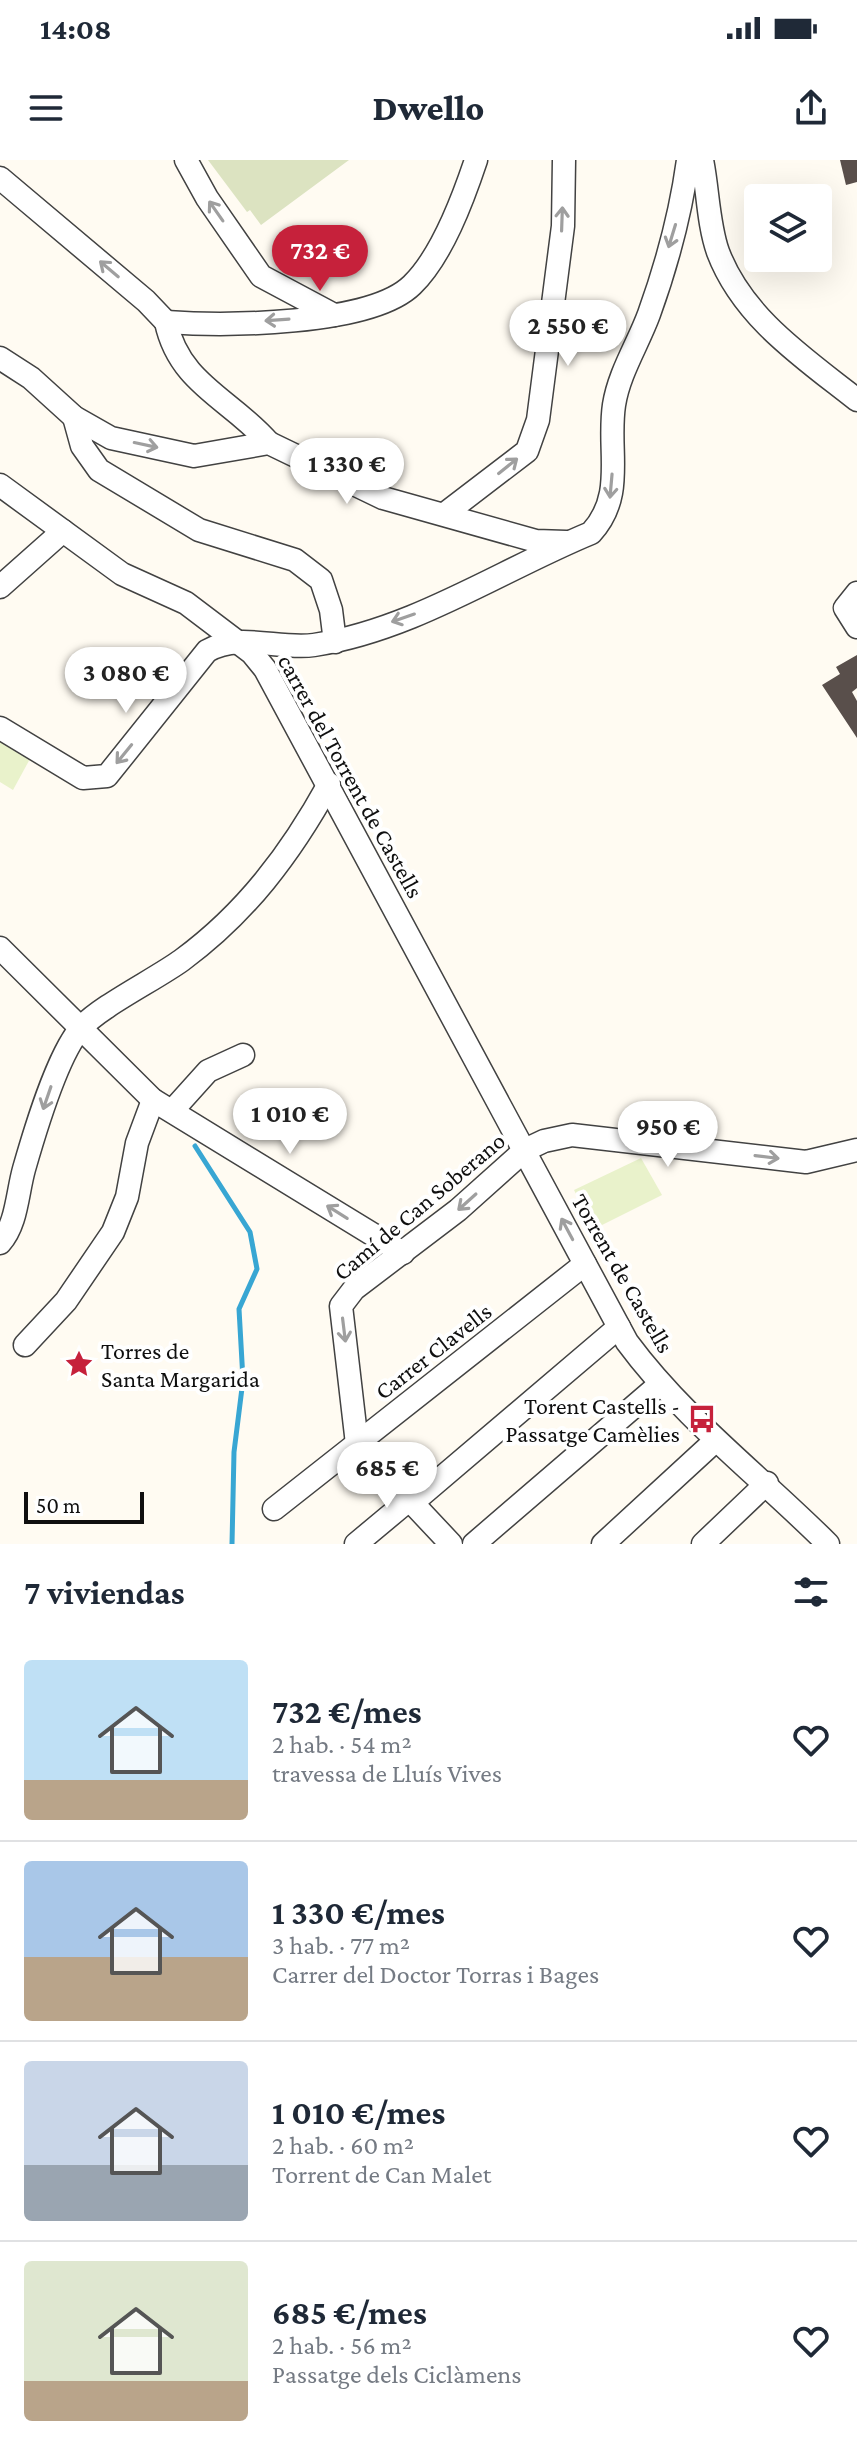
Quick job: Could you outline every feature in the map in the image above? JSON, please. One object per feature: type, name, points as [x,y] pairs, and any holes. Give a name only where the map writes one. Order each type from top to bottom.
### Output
[{"type":"street","points":[[186,160],[207,198],[261,276],[334,315]]},
{"type":"street","points":[[166,322],[208,325],[334,315],[378,306],[412,286],[455,222],[476,160]]},
{"type":"street","points":[[446,513],[527,451],[538,420],[563,226],[564,160]]},
{"type":"street","points":[[0,728],[83,778],[107,776],[207,651],[219,644],[235,641],[281,647],[335,642],[424,611],[591,533],[609,510],[614,405],[627,363],[649,314],[682,206],[688,160]]},
{"type":"street","points":[[702,160],[717,250],[733,285],[752,311],[793,349],[857,400]]},
{"type":"street","points":[[0,178],[146,301],[166,322],[171,347],[184,366],[269,443],[383,498],[446,513],[536,541],[571,542]]},
{"type":"street","points":[[0,358],[31,378],[74,417],[111,438],[194,456],[269,443]]},
{"type":"street","points":[[74,417],[82,446],[99,470],[199,530],[295,560],[321,580],[331,610],[335,642]]},
{"type":"street","name":"carrer del Torrent de Castells","points":[[0,485],[122,574],[186,603],[252,653],[265,669],[525,1150]]},
{"type":"street","points":[[0,587],[63,531]]},
{"type":"street","points":[[857,593],[845,608],[857,627]]},
{"type":"street","points":[[0,1243],[9,1233],[24,1169],[50,1087],[81,1028],[183,959],[245,906],[297,842],[329,784]]},
{"type":"street","points":[[0,948],[162,1105],[403,1253]]},
{"type":"street","points":[[25,1345],[66,1301],[113,1232],[127,1197],[137,1143],[162,1105],[208,1071],[243,1055]]},
{"type":"street","name":"Camí de Can Soberano","points":[[357,1444],[341,1306],[354,1289],[403,1253],[525,1150],[572,1135],[806,1162],[857,1150]]},
{"type":"street","name":"Torrent de Castells","points":[[525,1150],[619,1327],[659,1385],[715,1441],[767,1483],[827,1544]]},
{"type":"street","name":"Carrer Clavells","points":[[274,1509],[585,1264]]},
{"type":"street","points":[[356,1544],[404,1504],[412,1503],[619,1327]]},
{"type":"street","points":[[474,1544],[659,1385]]},
{"type":"street","points":[[603,1544],[715,1441]]},
{"type":"street","points":[[357,1444],[451,1544]]},
{"type":"street","points":[[703,1544],[767,1483]]},
{"type":"green space","points":[[208,160],[349,160],[261,225],[250,210],[247,212]]},
{"type":"green space","points":[[0,739],[31,757],[13,790],[0,782]]},
{"type":"green space","points":[[641,1158],[662,1195],[594,1229],[574,1190]]},
{"type":"building","points":[[840,160],[857,160],[857,182],[846,185]]},
{"type":"building","points":[[857,655],[857,688],[852,692],[857,701],[857,738],[822,685],[840,674],[836,667]]},
{"type":"waterway","points":[[195,1146],[250,1232],[257,1269],[239,1309],[243,1380],[234,1452],[232,1544]]},
{"type":"place","name":"Torres de Santa Margarida","points":[[79,1364]]},
{"type":"place","name":"Torent Castells - Passatge Camèlies","points":[[702,1419]]}]
